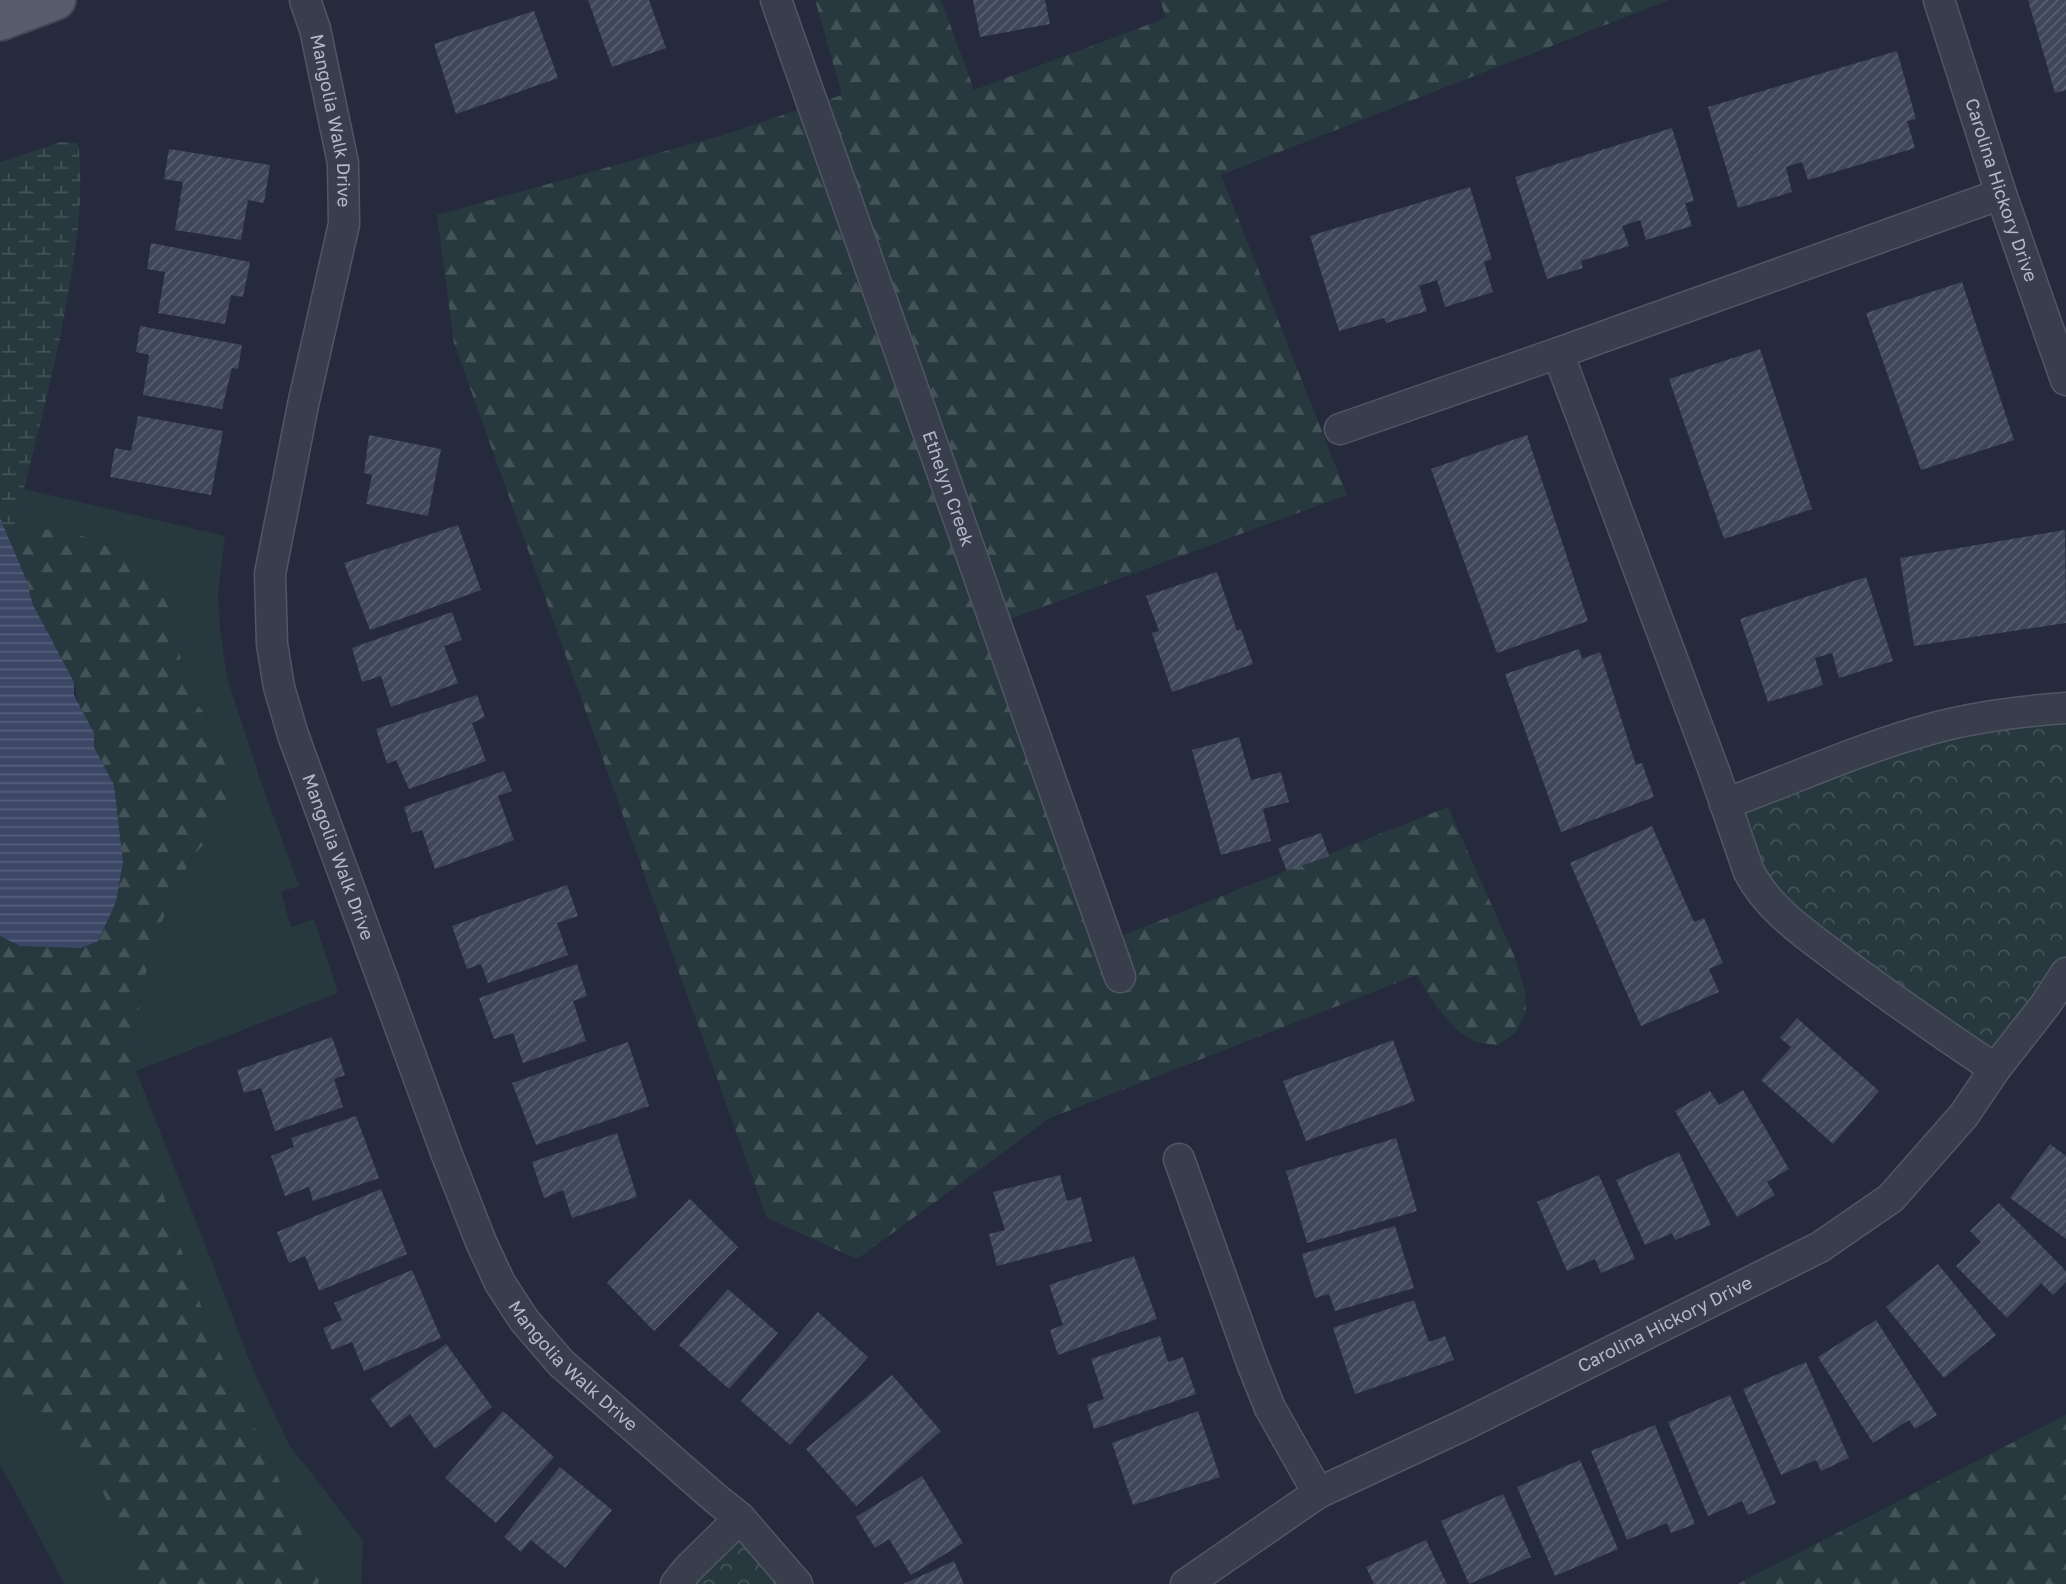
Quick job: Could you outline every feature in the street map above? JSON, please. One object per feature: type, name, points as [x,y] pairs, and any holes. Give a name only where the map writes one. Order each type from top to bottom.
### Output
[{"type":"main road","points":[[0,20],[56,0]]},
{"type":"street","name":"Mangolia Walk Drive","points":[[305,0],[323,66],[343,163],[344,224],[303,405],[270,573],[272,645],[282,699],[293,735],[447,1154],[500,1283],[524,1320],[561,1363],[740,1518],[797,1584]]},
{"type":"street","name":"Ethelyn Creek","points":[[776,0],[1121,977]]},
{"type":"street","name":"Carolina Hickory Drive","points":[[1939,0],[2001,194],[2066,380]]},
{"type":"street","points":[[1340,429],[2001,194]]},
{"type":"street","points":[[1558,353],[1749,872],[1757,887],[1794,925],[1908,1011],[1995,1069]]},
{"type":"street","points":[[1725,804],[1864,750],[1938,727],[2017,712],[2066,708]]},
{"type":"street","name":"Carolina Hickory Drive","points":[[1186,1584],[1318,1493],[1464,1426],[1820,1247],[1891,1198],[1964,1115],[2066,973]]},
{"type":"street","points":[[1179,1159],[1265,1396],[1318,1493]]},
{"type":"street","points":[[676,1584],[740,1518]]},
{"type":"green space","points":[[815,0],[941,0],[974,90],[1166,18],[1160,0],[1669,0],[1221,175],[1347,495],[996,624],[1108,941],[1448,807],[1516,960],[1525,990],[1526,1013],[1515,1033],[1498,1045],[1471,1039],[1443,1015],[1417,975],[1050,1118],[857,1259],[767,1218],[454,343],[437,215],[723,135],[842,95]]},
{"type":"green space","points":[[61,142],[78,143],[80,195],[75,248],[51,380],[10,543],[0,518],[0,162]]},
{"type":"green space","points":[[24,489],[225,536],[218,594],[227,677],[299,886],[281,892],[291,927],[314,919],[338,993],[136,1071],[254,1372],[290,1446],[363,1540],[361,1584],[318,1584],[319,1580],[293,1510],[211,1334],[173,1226],[138,1112],[134,1035],[152,943],[190,860],[215,831],[213,723],[189,695],[181,676],[179,630],[164,598],[132,561],[23,531],[10,543]]},
{"type":"green space","points":[[40,529],[71,532],[99,542],[132,561],[164,598],[179,630],[181,676],[189,695],[213,723],[225,765],[228,797],[215,831],[190,860],[152,943],[134,1035],[138,1112],[173,1226],[211,1334],[293,1510],[319,1580],[318,1584],[143,1584],[129,1543],[88,1464],[44,1434],[0,1389],[0,936],[20,946],[114,785],[94,747],[94,733],[79,704],[74,682],[33,605],[26,579],[10,543],[23,531]]},
{"type":"green space","points":[[2066,708],[2066,973],[1995,1069],[1794,925],[1725,804],[1805,774]]},
{"type":"green space","points":[[0,1389],[44,1434],[88,1463],[129,1543],[143,1584],[65,1584],[0,1464]]},
{"type":"green space","points":[[2066,1415],[2066,1584],[1738,1584]]},
{"type":"green space","points":[[740,1518],[797,1584],[676,1584]]},
{"type":"water","points":[[0,518],[26,579],[33,605],[74,682],[74,695],[94,733],[94,747],[114,785],[123,862],[116,902],[98,941],[81,948],[20,946],[0,936]]},
{"type":"building","points":[[588,0],[649,0],[666,48],[612,67]]},
{"type":"building","points":[[973,0],[1045,0],[1050,24],[980,37]]},
{"type":"building","points":[[2028,0],[2066,0],[2066,90],[2055,93]]},
{"type":"building","points":[[534,11],[558,78],[456,114],[434,44]]},
{"type":"building","points":[[1897,51],[1916,119],[1907,121],[1915,148],[1808,180],[1802,162],[1786,167],[1792,192],[1738,208],[1708,107]]},
{"type":"building","points":[[1672,128],[1694,201],[1685,203],[1692,226],[1646,240],[1640,220],[1622,226],[1629,246],[1581,261],[1583,268],[1547,279],[1515,177]]},
{"type":"building","points":[[169,149],[270,165],[264,203],[248,200],[241,240],[175,230],[183,182],[164,179]]},
{"type":"building","points":[[1470,187],[1492,259],[1484,262],[1493,292],[1445,307],[1437,280],[1419,286],[1427,311],[1386,323],[1384,318],[1339,331],[1310,236]]},
{"type":"building","points":[[151,243],[250,262],[243,297],[231,295],[225,324],[158,313],[165,272],[147,269]]},
{"type":"building","points":[[1962,282],[2014,440],[1921,470],[1866,313]]},
{"type":"building","points":[[140,326],[242,345],[238,369],[232,368],[222,409],[143,395],[149,355],[136,352]]},
{"type":"building","points":[[1760,349],[1812,509],[1724,539],[1669,379]]},
{"type":"building","points":[[138,416],[223,431],[211,495],[110,477],[115,448],[131,451]]},
{"type":"building","points":[[369,435],[441,449],[428,516],[366,504],[372,475],[364,473]]},
{"type":"building","points":[[1527,435],[1588,621],[1497,653],[1431,469]]},
{"type":"building","points":[[458,525],[481,590],[370,630],[344,563]]},
{"type":"building","points":[[2065,530],[2066,623],[1914,646],[1900,558]]},
{"type":"building","points":[[1217,572],[1237,631],[1241,629],[1253,664],[1172,692],[1152,633],[1159,631],[1146,596]]},
{"type":"building","points":[[1866,577],[1893,661],[1839,678],[1832,653],[1815,658],[1823,685],[1768,702],[1740,619]]},
{"type":"building","points":[[452,612],[462,640],[444,646],[458,683],[391,707],[381,676],[362,682],[352,648]]},
{"type":"building","points":[[1579,649],[1582,659],[1600,652],[1636,765],[1642,763],[1654,797],[1561,832],[1505,674]]},
{"type":"building","points":[[477,695],[485,717],[472,723],[486,761],[409,789],[396,760],[387,764],[376,729]]},
{"type":"building","points":[[1239,737],[1251,780],[1281,772],[1289,802],[1263,809],[1271,841],[1221,855],[1192,750]]},
{"type":"building","points":[[504,771],[512,791],[498,796],[514,840],[435,869],[422,830],[412,833],[404,807]]},
{"type":"building","points":[[1652,826],[1694,922],[1704,918],[1723,963],[1709,969],[1719,992],[1641,1026],[1570,863]]},
{"type":"building","points":[[1321,833],[1329,856],[1287,871],[1278,848]]},
{"type":"building","points":[[567,885],[578,916],[557,923],[568,955],[488,983],[481,964],[467,969],[452,926]]},
{"type":"building","points":[[577,964],[587,996],[573,1001],[586,1041],[523,1063],[513,1033],[494,1039],[479,998]]},
{"type":"building","points":[[1797,1018],[1879,1091],[1833,1144],[1761,1080],[1791,1047],[1780,1038]]},
{"type":"building","points":[[332,1037],[345,1075],[334,1079],[343,1107],[275,1131],[261,1088],[244,1093],[237,1070]]},
{"type":"building","points":[[1393,1040],[1415,1101],[1306,1141],[1283,1081]]},
{"type":"building","points":[[628,1042],[649,1106],[536,1145],[512,1083]]},
{"type":"building","points":[[1743,1090],[1789,1169],[1767,1182],[1775,1195],[1737,1217],[1675,1111],[1710,1091],[1719,1105]]},
{"type":"building","points":[[356,1116],[379,1178],[313,1201],[309,1187],[285,1196],[271,1156],[294,1147],[291,1138]]},
{"type":"building","points":[[617,1133],[637,1197],[572,1218],[563,1190],[544,1198],[532,1162]]},
{"type":"building","points":[[1396,1138],[1417,1211],[1307,1243],[1286,1171]]},
{"type":"building","points":[[2050,1144],[2066,1156],[2066,1239],[2010,1198]]},
{"type":"building","points":[[1679,1152],[1711,1225],[1675,1240],[1672,1233],[1645,1245],[1616,1180]]},
{"type":"building","points":[[1060,1175],[1067,1201],[1081,1197],[1092,1241],[997,1266],[989,1234],[1005,1230],[993,1192]]},
{"type":"building","points":[[1599,1175],[1635,1259],[1601,1273],[1595,1259],[1567,1271],[1537,1202]]},
{"type":"building","points":[[381,1189],[407,1254],[319,1291],[305,1256],[289,1263],[277,1232]]},
{"type":"building","points":[[690,1199],[738,1247],[654,1331],[607,1283]]},
{"type":"building","points":[[1999,1203],[2066,1271],[2066,1282],[2053,1295],[2041,1283],[2007,1318],[1956,1266],[1981,1242],[1970,1231]]},
{"type":"building","points":[[1395,1226],[1414,1288],[1335,1311],[1329,1294],[1315,1298],[1302,1254]]},
{"type":"building","points":[[1134,1256],[1157,1319],[1058,1355],[1050,1330],[1063,1325],[1049,1285]]},
{"type":"building","points":[[1938,1264],[1996,1335],[1944,1378],[1886,1307]]},
{"type":"building","points":[[412,1270],[441,1338],[364,1371],[352,1342],[332,1350],[323,1328],[342,1320],[334,1303]]},
{"type":"building","points":[[728,1289],[778,1333],[729,1389],[679,1345]]},
{"type":"building","points":[[1414,1300],[1429,1342],[1445,1336],[1454,1360],[1355,1394],[1333,1328]]},
{"type":"building","points":[[818,1312],[868,1357],[790,1445],[741,1401]]},
{"type":"building","points":[[1876,1320],[1937,1415],[1915,1429],[1909,1420],[1873,1443],[1818,1357]]},
{"type":"building","points":[[1160,1336],[1168,1362],[1183,1357],[1196,1394],[1094,1429],[1087,1405],[1104,1399],[1091,1359]]},
{"type":"building","points":[[446,1344],[492,1407],[435,1449],[410,1414],[391,1428],[370,1399]]},
{"type":"building","points":[[1806,1362],[1849,1458],[1821,1471],[1816,1460],[1781,1475],[1743,1389]]},
{"type":"building","points":[[892,1375],[941,1431],[856,1506],[806,1449]]},
{"type":"building","points":[[1730,1395],[1776,1503],[1748,1515],[1742,1501],[1708,1516],[1668,1422]]},
{"type":"building","points":[[503,1411],[554,1457],[496,1523],[445,1478]]},
{"type":"building","points":[[1198,1411],[1220,1477],[1133,1505],[1112,1443]]},
{"type":"building","points":[[1655,1425],[1695,1524],[1671,1533],[1667,1523],[1627,1540],[1591,1451]]},
{"type":"building","points":[[1580,1460],[1618,1549],[1555,1576],[1517,1487]]},
{"type":"building","points":[[560,1467],[612,1510],[565,1568],[531,1540],[521,1552],[504,1537]]},
{"type":"building","points":[[922,1476],[963,1543],[911,1575],[889,1539],[875,1548],[856,1517]]},
{"type":"building","points":[[1503,1494],[1531,1557],[1469,1584],[1441,1521]]},
{"type":"building","points":[[1426,1540],[1447,1584],[1374,1584],[1366,1567]]},
{"type":"building","points":[[954,1561],[964,1584],[903,1584]]}]
